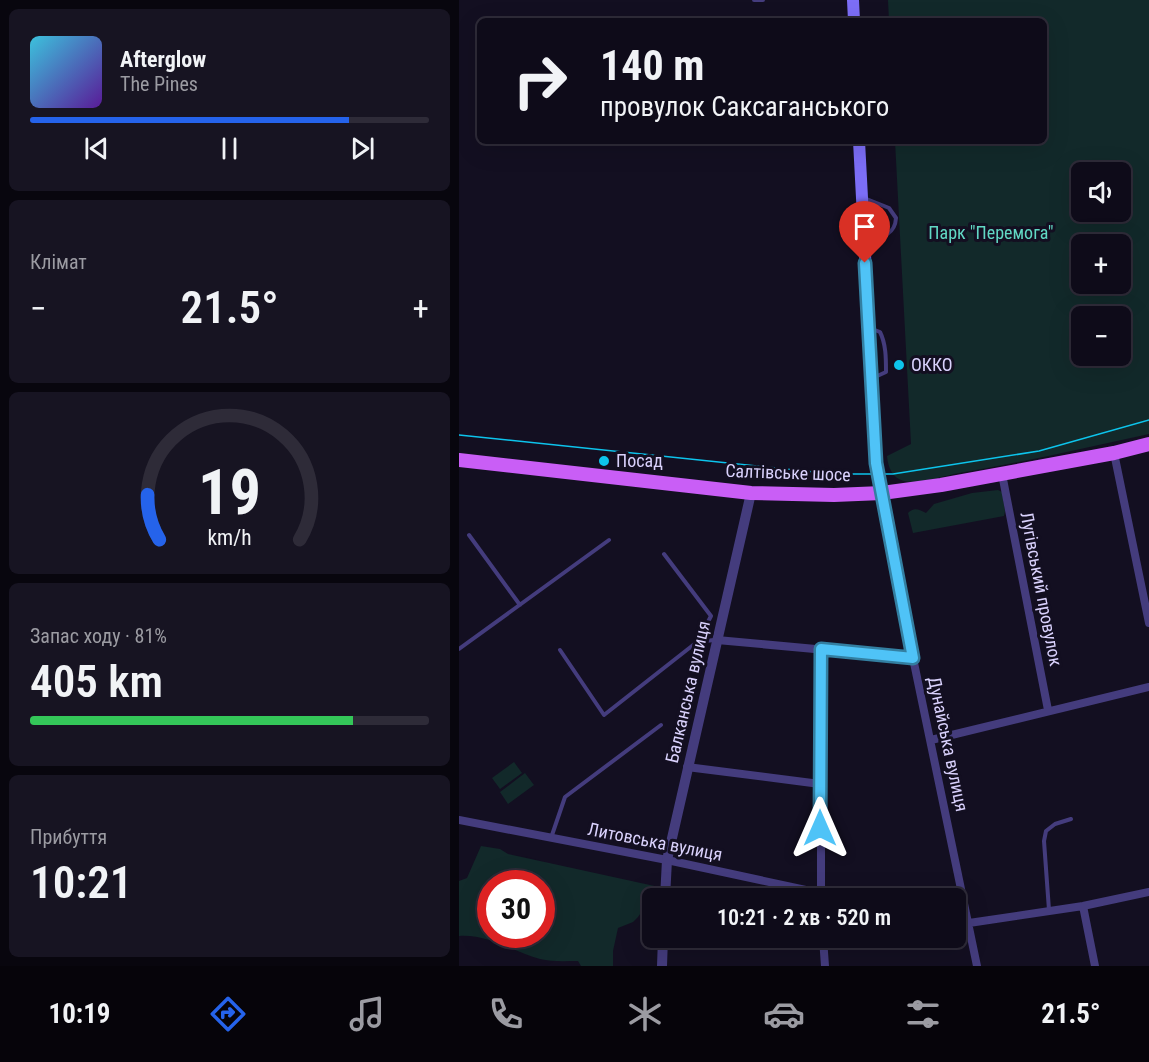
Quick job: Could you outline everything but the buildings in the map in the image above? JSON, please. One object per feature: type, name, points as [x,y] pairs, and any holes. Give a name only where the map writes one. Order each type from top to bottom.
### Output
[{"type":"main road","points":[[853,0],[854,18]]},
{"type":"main road","points":[[859,144],[876,463],[882,493]]},
{"type":"main road","name":"Салтівське шосе","points":[[459,460],[751,493],[834,495],[882,493],[1002,474],[1115,453],[1149,444]]},
{"type":"street","points":[[1115,453],[1149,623]]},
{"type":"street","name":"Лугівський провулок","points":[[1002,474],[1048,710]]},
{"type":"street","name":"Балканська вулиця","points":[[666,888],[667,860],[687,767],[751,493]]},
{"type":"street","name":"Дунайська вулиця","points":[[882,493],[913,658],[977,966]]},
{"type":"street","points":[[717,640],[913,658]]},
{"type":"street","points":[[820,888],[821,649]]},
{"type":"street","points":[[931,740],[1149,687]]},
{"type":"street","points":[[687,767],[821,784]]},
{"type":"street","name":"Литовська вулиця","points":[[459,820],[667,860],[786,888]]},
{"type":"street","points":[[966,922],[1083,906],[1149,892]]},
{"type":"street","points":[[1083,906],[1095,966]]},
{"type":"street","points":[[662,966],[663,948]]},
{"type":"street","points":[[824,948],[825,966]]},
{"type":"lane","points":[[754,0],[763,0]]},
{"type":"lane","points":[[862,197],[889,207],[896,218],[895,227],[889,234],[864,241]]},
{"type":"lane","points":[[469,535],[520,605]]},
{"type":"lane","points":[[459,649],[609,540]]},
{"type":"lane","points":[[559,650],[604,715],[697,642],[711,616],[664,554]]},
{"type":"lane","points":[[697,642],[717,640]]},
{"type":"lane","points":[[551,838],[565,797],[661,725]]},
{"type":"lane","points":[[1049,910],[1044,841],[1046,831],[1055,824],[1071,819]]},
{"type":"green space","name":"Парк \"Перемога\"","points":[[888,0],[1149,0],[1149,434],[925,481],[911,482],[896,477],[891,472],[887,456],[911,444],[895,144],[1047,144],[1047,18],[889,18]]},
{"type":"green space","points":[[998,490],[1002,492],[1004,516],[913,533],[908,513],[912,510],[926,513],[934,504],[972,493]]},
{"type":"green space","points":[[514,762],[522,773],[500,789],[492,778]]},
{"type":"green space","points":[[525,773],[534,785],[508,804],[500,792]]},
{"type":"green space","points":[[481,846],[659,887],[642,888],[642,911],[633,922],[618,928],[613,951],[613,966],[581,966],[578,961],[540,959],[509,948],[555,948],[555,870],[477,870],[477,937],[459,936],[459,881],[467,878]]},
{"type":"tram line","points":[[459,435],[833,474],[893,474],[1039,451],[1149,420]]},
{"type":"place","name":"ОККО","points":[[899,365]]},
{"type":"place","name":"Посад","points":[[604,461]]},
{"type":"route","points":[[820,828],[821,649],[913,658],[876,463],[865,263]]}]
